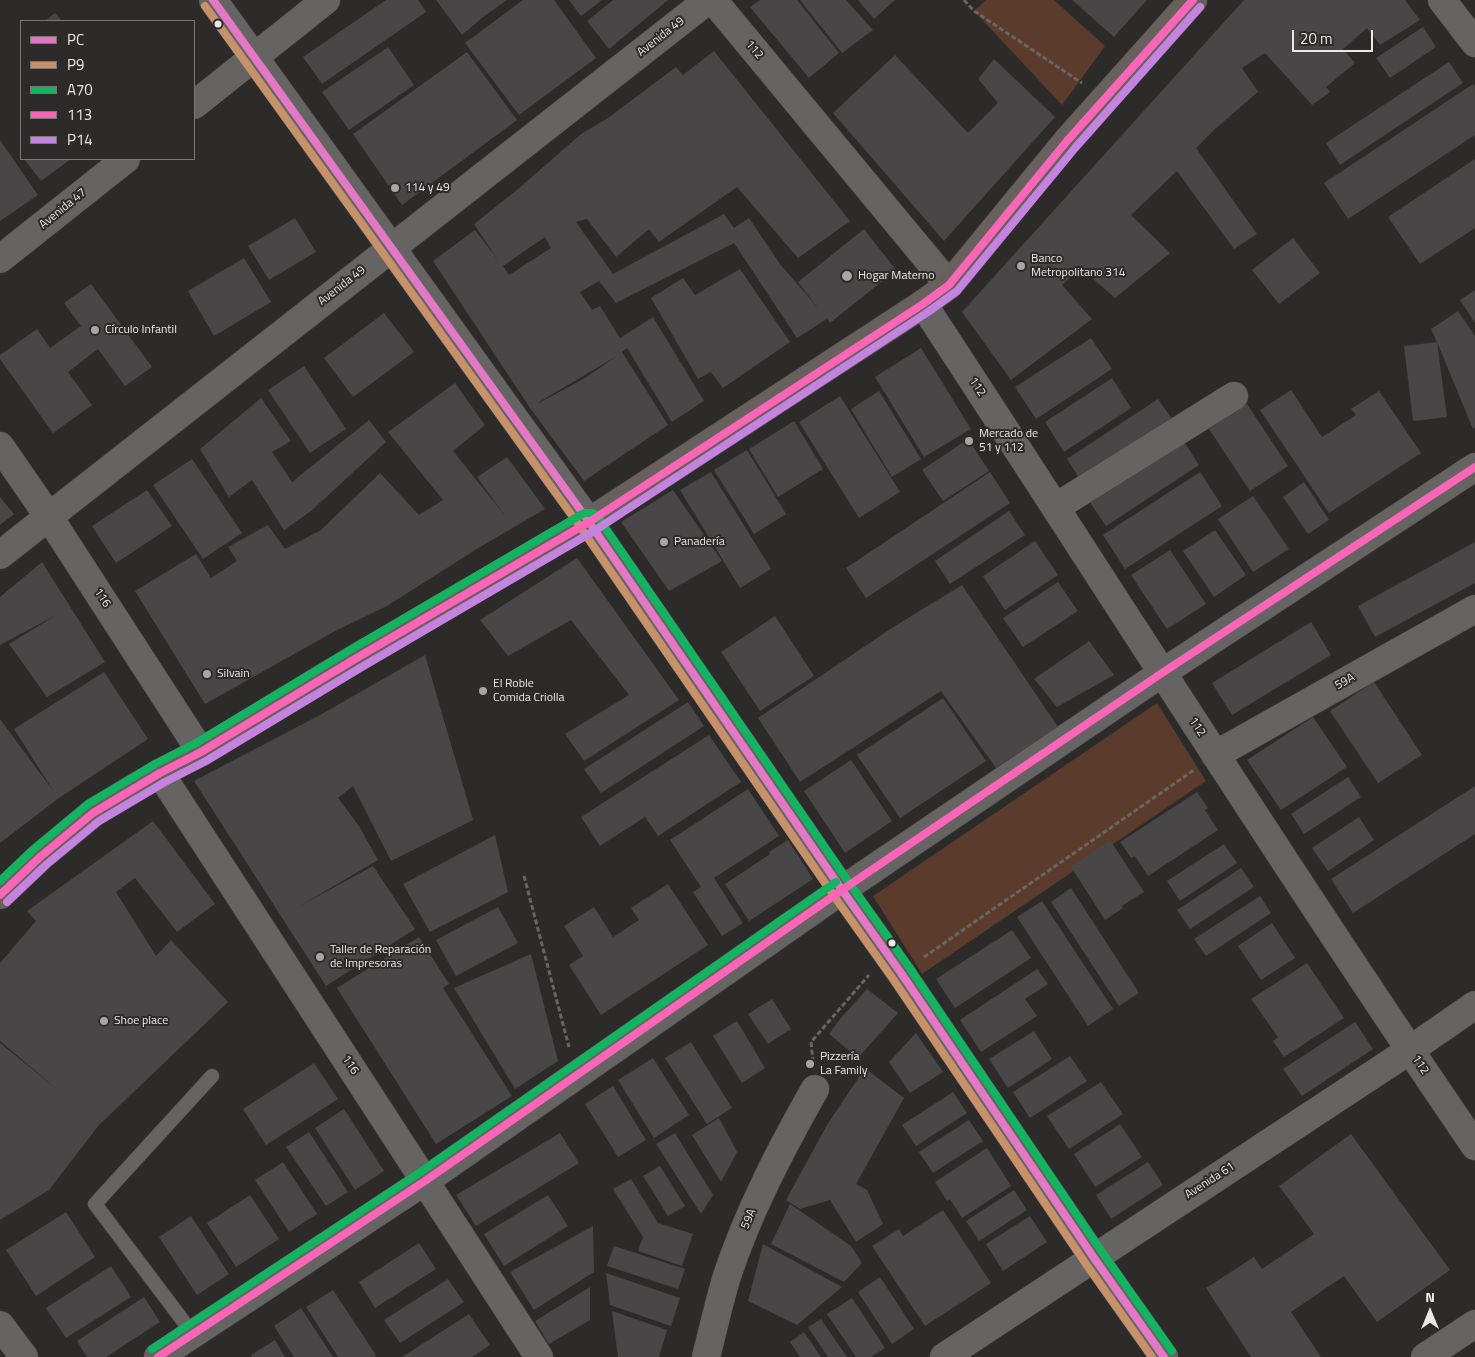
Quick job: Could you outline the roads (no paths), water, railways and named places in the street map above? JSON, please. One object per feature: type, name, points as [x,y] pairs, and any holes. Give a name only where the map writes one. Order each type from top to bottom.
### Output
[{"type":"main road","points":[[0,895],[40,857],[93,813],[160,773],[201,752],[589,522],[924,304],[949,284],[1067,141],[1193,0]]},
{"type":"street","points":[[213,0],[589,522],[894,963],[1094,1258],[1164,1357]]},
{"type":"street","points":[[195,103],[326,0]]},
{"type":"street","name":"Avenida 49","points":[[0,555],[708,0]]},
{"type":"street","name":"112","points":[[713,0],[949,284]]},
{"type":"street","points":[[1442,0],[1475,43]]},
{"type":"street","name":"Avenida 47","points":[[0,259],[125,160]]},
{"type":"street","name":"112","points":[[924,304],[1215,755],[1475,1146]]},
{"type":"street","points":[[1056,507],[1234,396]]},
{"type":"street","name":"116","points":[[0,446],[49,517],[201,752]]},
{"type":"street","points":[[158,1357],[425,1180],[842,890],[1162,673],[1475,467]]},
{"type":"street","name":"59A","points":[[1215,755],[1475,609]]},
{"type":"street","name":"116","points":[[160,773],[539,1357]]},
{"type":"street","name":"Avenida 61","points":[[944,1357],[1410,1050],[1475,1005]]},
{"type":"street","name":"59A","points":[[706,1357],[727,1276],[751,1214],[776,1159],[814,1089]]},
{"type":"street","points":[[1426,1357],[1475,1324]]},
{"type":"street","points":[[0,1325],[24,1357]]},
{"type":"lane","points":[[193,1334],[95,1204],[212,1076]]},
{"type":"place","name":"114 y 49","points":[[395,188]]},
{"type":"place","name":"Banco Metropolitano 314","points":[[1021,266]]},
{"type":"place","name":"Hogar Materno","points":[[847,276]]},
{"type":"place","name":"Círculo Infantil","points":[[95,330]]},
{"type":"place","name":"Mercado de 51 y 112","points":[[969,441]]},
{"type":"place","name":"Panadería","points":[[664,542]]},
{"type":"place","name":"Silvain","points":[[207,674]]},
{"type":"place","name":"El Roble Comida Criolla","points":[[483,691]]},
{"type":"place","name":"Taller de Reparación de Impresoras","points":[[320,957]]},
{"type":"place","name":"Shoe place","points":[[104,1021]]},
{"type":"place","name":"Pizzería La Family","points":[[810,1064]]}]
